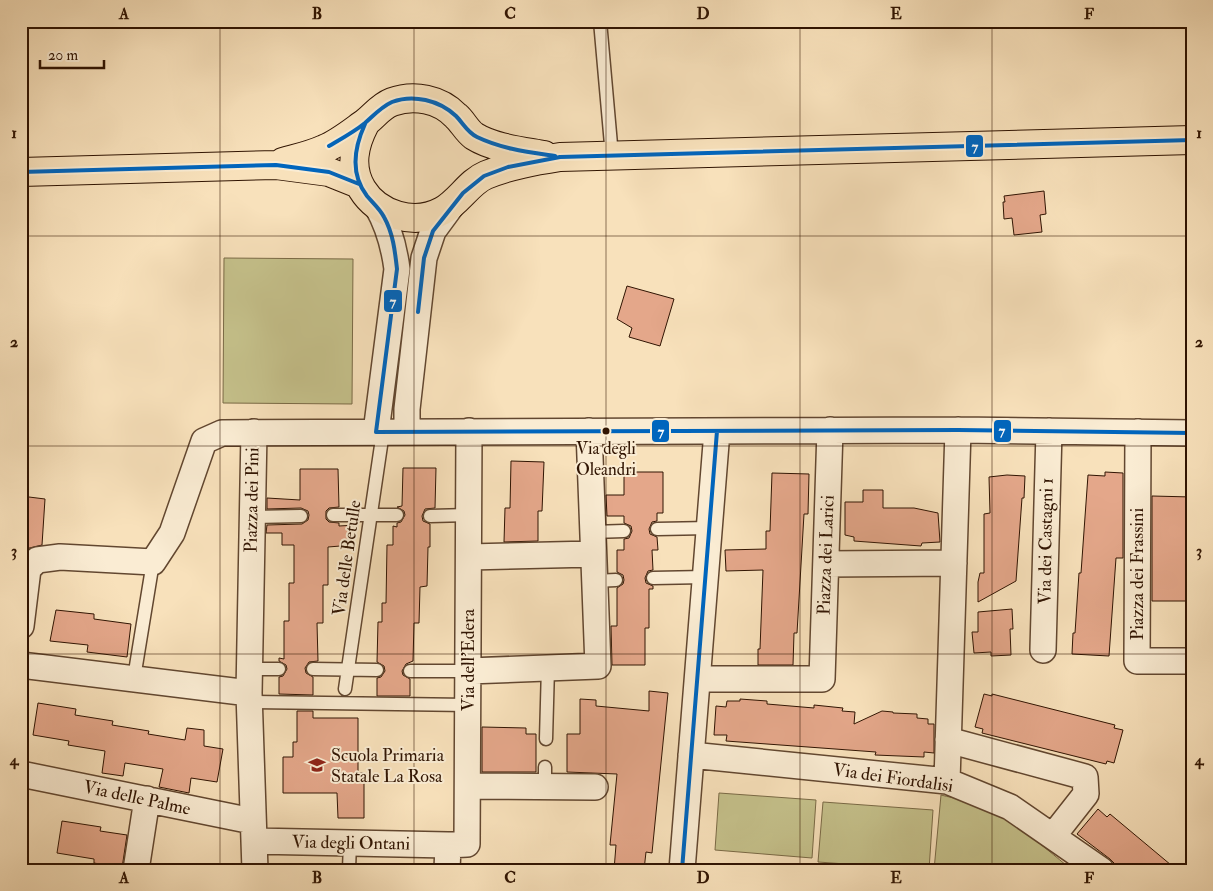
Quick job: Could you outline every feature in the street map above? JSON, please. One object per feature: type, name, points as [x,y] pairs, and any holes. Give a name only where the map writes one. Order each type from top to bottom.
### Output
[{"type":"main road","points":[[560,157],[508,167],[484,176],[442,211],[426,217],[409,218],[392,214],[378,206],[367,196],[354,169],[354,153],[358,138],[365,124],[376,111],[391,102],[408,98],[426,99],[442,105],[456,116],[466,129],[475,136],[497,145],[525,152],[560,157],[1192,140]]},
{"type":"main road","points":[[276,165],[324,149],[365,124]]},
{"type":"main road","points":[[459,197],[470,178],[473,162],[472,145],[466,129]]},
{"type":"main road","points":[[21,172],[276,165],[328,172],[360,184]]},
{"type":"street","points":[[389,432],[407,409],[424,258],[433,232],[459,197]]},
{"type":"street","points":[[378,206],[394,243],[397,269],[389,432]]},
{"type":"street","points":[[254,432],[830,430],[1192,432]]},
{"type":"street","name":"Piazza dei Larici","points":[[698,678],[822,680],[830,430]]},
{"type":"street","points":[[947,781],[958,430]]},
{"type":"street","name":"Via dell'Edera","points":[[448,845],[467,844],[469,431]]},
{"type":"street","points":[[468,672],[598,666],[605,580],[593,543],[589,431]]},
{"type":"street","points":[[682,870],[717,431]]},
{"type":"street","name":"Via dei Castagni 1","points":[[1043,650],[1049,431]]},
{"type":"street","name":"Piazza dei Pini","points":[[152,562],[172,534],[204,441],[222,433],[254,432],[249,688],[255,870]]},
{"type":"street","name":"Piazza dei Frassini","points":[[1138,432],[1136,661],[1192,661]]},
{"type":"street","points":[[469,557],[593,543]]},
{"type":"street","points":[[21,626],[28,569],[37,560],[60,557],[152,562]]},
{"type":"street","points":[[826,564],[954,563]]},
{"type":"street","points":[[21,665],[134,678],[249,688]]},
{"type":"street","points":[[948,740],[1085,777],[1086,794],[1053,836]]},
{"type":"street","name":"Via dei Fiordalisi","points":[[691,754],[947,781],[1010,807],[1101,870]]},
{"type":"street","name":"Via delle Palme","points":[[21,774],[148,799],[253,831]]},
{"type":"street","points":[[468,786],[545,777],[595,787]]},
{"type":"street","points":[[136,870],[148,799]]},
{"type":"street","name":"Via degli Ontani","points":[[253,831],[350,843],[448,845]]},
{"type":"street","points":[[447,870],[448,845]]},
{"type":"lane","points":[[600,21],[612,156]]},
{"type":"lane","name":"Via delle Betulle","points":[[345,689],[371,514],[389,432]]},
{"type":"lane","points":[[333,515],[397,515]]},
{"type":"lane","points":[[430,516],[469,515]]},
{"type":"lane","points":[[252,517],[300,516]]},
{"type":"lane","points":[[657,530],[709,528]]},
{"type":"lane","points":[[593,543],[624,531]]},
{"type":"lane","name":"Piazza dei Pini","points":[[134,678],[152,562]]},
{"type":"lane","points":[[653,578],[706,577]]},
{"type":"lane","points":[[546,739],[548,668]]},
{"type":"lane","points":[[249,688],[279,669]]},
{"type":"lane","points":[[313,669],[377,670]]},
{"type":"lane","points":[[410,671],[468,672]]},
{"type":"lane","points":[[249,688],[468,705]]},
{"type":"lane","points":[[349,869],[350,843]]},
{"type":"shaded area","points":[[224,258],[353,259],[352,404],[223,403]]},
{"type":"shaded area","points":[[719,793],[816,800],[812,858],[715,850]]},
{"type":"shaded area","points":[[941,795],[964,800],[994,812],[1021,829],[1072,870],[934,870]]},
{"type":"shaded area","points":[[823,802],[933,810],[929,870],[818,862]]},
{"type":"building","points":[[1044,191],[1046,214],[1040,215],[1042,232],[1014,235],[1012,218],[1004,219],[1004,196]]},
{"type":"building","points":[[627,286],[674,299],[660,346],[629,337],[632,328],[617,319]]},
{"type":"building","points":[[511,461],[544,462],[542,511],[538,511],[538,541],[504,542],[505,508],[510,508]]},
{"type":"building","points":[[403,468],[436,468],[435,508],[425,509],[422,516],[423,521],[430,524],[427,586],[420,587],[419,623],[414,623],[413,661],[406,664],[402,671],[403,675],[410,679],[410,696],[377,696],[377,678],[381,677],[385,671],[384,666],[377,662],[378,622],[382,622],[382,603],[386,603],[387,545],[393,545],[393,526],[397,527],[397,523],[401,522],[405,515],[404,511],[397,507],[402,506]]},
{"type":"building","points":[[300,469],[338,469],[339,507],[329,508],[326,511],[326,519],[329,522],[339,523],[339,526],[356,525],[353,545],[328,547],[328,585],[323,585],[323,623],[317,623],[318,661],[309,662],[305,668],[306,673],[313,677],[313,695],[279,694],[279,677],[283,676],[287,669],[286,665],[279,661],[279,658],[284,659],[284,621],[289,621],[289,583],[294,583],[294,545],[282,545],[282,533],[266,533],[267,525],[302,524],[308,520],[308,511],[301,508],[267,509],[267,498],[300,500]]},
{"type":"building","points":[[624,472],[663,472],[663,513],[657,513],[657,521],[652,522],[649,529],[650,534],[657,537],[658,550],[652,550],[653,570],[648,571],[645,578],[646,583],[653,586],[653,589],[649,589],[649,628],[645,628],[645,665],[612,665],[611,626],[617,626],[617,588],[623,584],[624,580],[623,575],[617,572],[617,550],[624,550],[624,539],[629,538],[632,531],[631,526],[624,523],[624,516],[607,516],[606,495],[624,495]]},
{"type":"building","points":[[1105,472],[1123,473],[1123,558],[1116,558],[1109,656],[1072,654],[1079,573],[1081,573],[1088,475],[1105,476]]},
{"type":"building","points":[[772,473],[809,474],[808,514],[804,514],[797,633],[794,633],[793,665],[758,665],[763,570],[726,571],[725,550],[766,549],[766,531],[770,531]]},
{"type":"building","points":[[1025,476],[1016,581],[978,602],[978,582],[980,573],[984,573],[984,514],[990,513],[989,477]]},
{"type":"building","points":[[863,490],[883,490],[883,508],[914,508],[938,513],[940,542],[922,543],[921,546],[854,541],[854,537],[845,535],[845,502],[863,502]]},
{"type":"building","points":[[21,496],[45,499],[42,545],[21,548]]},
{"type":"building","points":[[1152,496],[1192,497],[1192,601],[1152,601]]},
{"type":"building","points":[[1012,609],[1013,629],[1010,629],[1011,655],[991,656],[991,652],[974,653],[972,632],[978,632],[978,612]]},
{"type":"building","points":[[56,610],[94,614],[94,619],[131,624],[127,657],[87,652],[88,645],[50,641]]},
{"type":"building","points":[[649,691],[668,693],[652,853],[646,852],[644,870],[614,870],[616,845],[610,845],[617,774],[567,772],[567,734],[580,734],[580,699],[596,700],[596,706],[649,711]]},
{"type":"building","points":[[984,694],[992,696],[992,694],[1115,725],[1114,728],[1123,730],[1114,763],[1107,761],[1106,764],[982,733],[983,729],[975,727]]},
{"type":"building","points":[[740,699],[767,701],[767,704],[814,708],[814,705],[843,708],[842,711],[855,712],[854,724],[882,711],[917,714],[917,718],[928,719],[928,724],[934,724],[934,753],[924,752],[924,757],[875,755],[876,752],[726,741],[727,735],[714,735],[716,706],[726,707],[727,701],[740,701]]},
{"type":"building","points":[[38,703],[76,709],[75,715],[113,721],[112,725],[149,731],[148,734],[185,740],[187,728],[204,730],[204,746],[223,749],[217,782],[191,778],[189,793],[159,787],[163,769],[125,763],[123,776],[102,773],[105,751],[68,745],[69,741],[33,735]]},
{"type":"building","name":"Scuola Primaria Statale La Rosa","points":[[297,711],[313,711],[313,718],[358,718],[358,773],[364,773],[364,818],[338,818],[337,793],[283,793],[283,757],[293,757],[293,742],[297,742]]},
{"type":"building","points":[[482,727],[526,728],[526,734],[536,734],[536,772],[482,772]]},
{"type":"building","points":[[1098,809],[1107,817],[1110,814],[1177,870],[1115,870],[1114,863],[1110,859],[1077,834]]},
{"type":"building","points":[[62,821],[101,827],[100,831],[127,835],[122,868],[94,863],[94,859],[57,853]]},
{"type":"transit line","name":"7","points":[[329,146],[365,123],[388,104],[400,100],[417,99],[434,102],[449,110],[470,133],[486,141],[515,150],[555,156]]},
{"type":"transit line","name":"7","points":[[365,124],[356,152],[356,170],[362,188],[380,211],[390,229],[397,269],[376,432],[958,430],[1192,433]]},
{"type":"transit line","name":"7","points":[[418,312],[424,258],[433,231],[463,193],[484,176],[508,167],[560,157],[1192,140]]},
{"type":"transit line","name":"7","points":[[21,172],[276,165],[329,172],[359,184]]},
{"type":"transit line","name":"7","points":[[682,870],[717,431]]},
{"type":"place","name":"Via degli Oleandri","points":[[606,431]]},
{"type":"place","name":"Scuola Primaria Statale La Rosa","points":[[317,765]]}]
